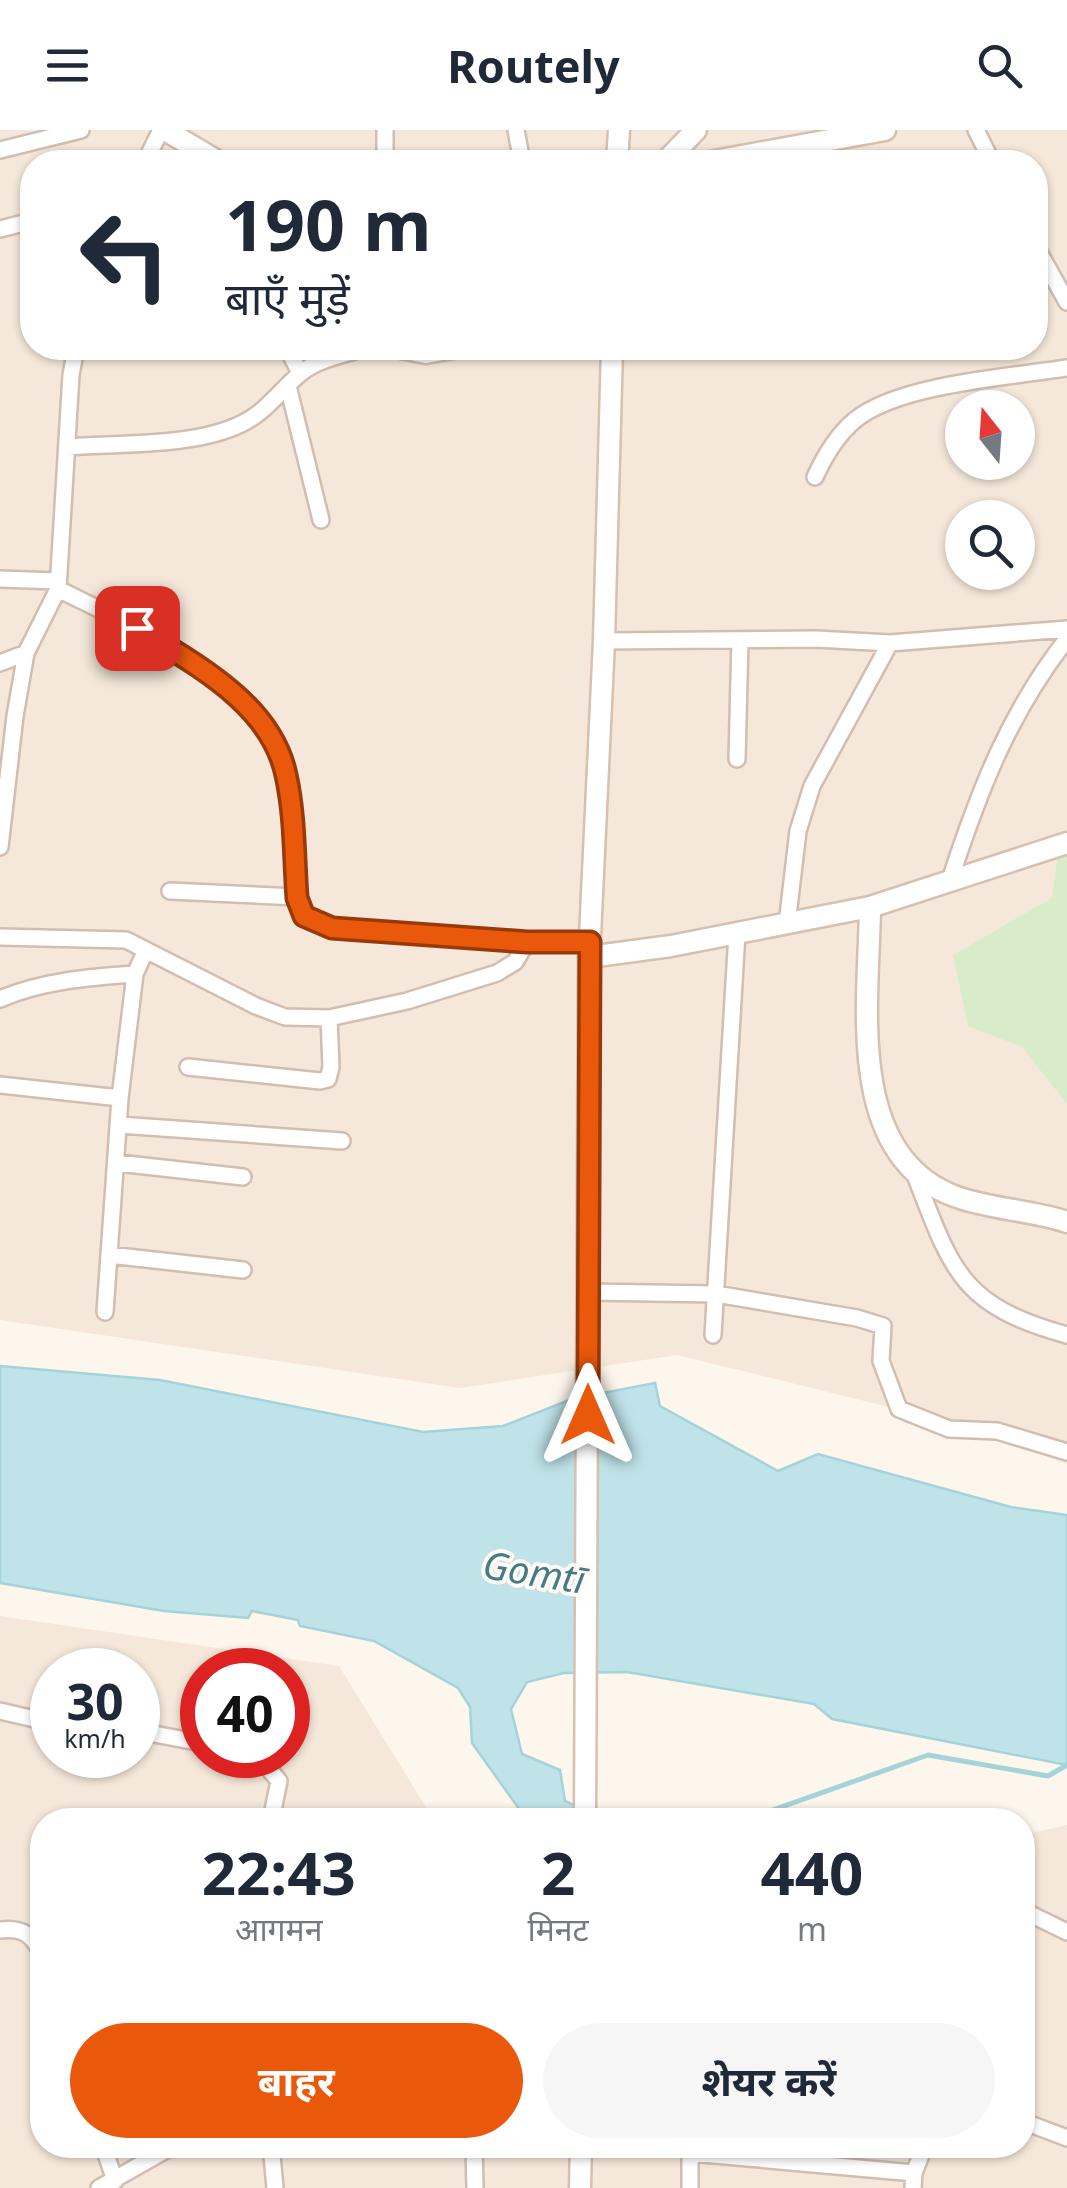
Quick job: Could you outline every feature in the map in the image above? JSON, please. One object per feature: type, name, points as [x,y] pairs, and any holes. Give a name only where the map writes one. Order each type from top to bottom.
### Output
[{"type":"street","points":[[0,150],[81,130]]},
{"type":"street","points":[[163,130],[199,150]]},
{"type":"street","points":[[676,150],[696,130]]},
{"type":"street","points":[[775,150],[885,130]]},
{"type":"street","points":[[1048,268],[1067,302]]},
{"type":"street","points":[[0,847],[26,654],[58,585],[74,360]]},
{"type":"street","points":[[293,360],[300,373]]},
{"type":"street","points":[[67,447],[220,433],[271,404],[300,373],[328,360]]},
{"type":"street","points":[[585,1808],[590,949],[612,360]]},
{"type":"street","points":[[815,477],[827,450],[856,418],[890,402],[925,391],[1067,368]]},
{"type":"street","points":[[288,386],[321,520]]},
{"type":"street","points":[[0,579],[58,585],[199,666],[240,698],[270,736],[286,772],[297,898],[304,916],[332,928],[590,949],[737,933],[870,907],[1067,843]]},
{"type":"street","points":[[604,641],[890,643],[1067,629]]},
{"type":"street","points":[[950,880],[978,792],[1018,710],[1067,639]]},
{"type":"street","points":[[738,760],[740,640]]},
{"type":"street","points":[[787,924],[798,831],[812,786],[890,643]]},
{"type":"street","points":[[0,664],[26,654]]},
{"type":"street","points":[[170,891],[297,898]]},
{"type":"street","points":[[870,907],[868,1064],[879,1114],[893,1147],[915,1175],[944,1249],[958,1272],[988,1304],[1024,1323],[1067,1335]]},
{"type":"street","points":[[713,1336],[737,933]]},
{"type":"street","points":[[0,937],[126,940],[256,1006],[285,1017],[330,1018],[407,1001],[496,973],[515,962],[527,942]]},
{"type":"street","points":[[105,1312],[120,1098],[136,974],[145,952]]},
{"type":"street","points":[[0,999],[21,990],[136,974]]},
{"type":"street","points":[[188,1067],[320,1082],[328,1079],[331,1067],[330,1018]]},
{"type":"street","points":[[0,1085],[120,1098]]},
{"type":"street","points":[[120,1125],[342,1141]]},
{"type":"street","points":[[118,1162],[243,1178]]},
{"type":"street","points":[[915,1175],[955,1197],[1067,1222]]},
{"type":"street","points":[[109,1256],[242,1270]]},
{"type":"street","points":[[588,1292],[716,1294],[883,1326],[881,1361],[898,1409],[949,1428],[996,1430],[1067,1452]]},
{"type":"street","points":[[0,1711],[30,1717]]},
{"type":"street","points":[[275,1808],[280,1794],[277,1778]]},
{"type":"street","points":[[1035,1916],[1067,1932]]},
{"type":"street","points":[[0,1930],[14,1928],[30,1935]]},
{"type":"street","points":[[1035,2125],[1067,2138]]},
{"type":"street","points":[[107,2158],[115,2181]]},
{"type":"street","points":[[99,2188],[153,2158]]},
{"type":"street","points":[[272,2158],[275,2188]]},
{"type":"street","points":[[474,2158],[475,2188]]},
{"type":"street","points":[[580,2188],[581,2158]]},
{"type":"street","points":[[690,2188],[691,2158]]},
{"type":"street","points":[[756,2158],[914,2180]]},
{"type":"shaded area","points":[[0,130],[1067,130],[1067,1464],[950,1422],[677,1355],[460,1388],[0,1320]]},
{"type":"shaded area","points":[[0,1616],[217,1648],[180,1648],[180,1778],[310,1778],[310,1662],[339,1666],[427,1808],[30,1808],[30,2158],[1035,2158],[1035,1832],[1067,1825],[1067,2188],[0,2188]]},
{"type":"green space","points":[[1067,856],[1067,1104],[1022,1047],[968,1026],[953,955],[1052,898],[1057,858]]},
{"type":"water","name":"Gomtī","points":[[0,1366],[160,1380],[423,1432],[503,1426],[572,1399],[655,1383],[660,1406],[778,1471],[818,1454],[1011,1507],[1067,1515],[1067,1765],[832,1719],[814,1704],[627,1672],[564,1673],[527,1682],[511,1709],[522,1754],[560,1770],[565,1801],[580,1808],[518,1808],[472,1743],[470,1707],[458,1688],[374,1641],[300,1626],[298,1620],[252,1611],[248,1618],[164,1611],[0,1583]]},
{"type":"waterway","points":[[779,1808],[928,1755],[1048,1776],[1067,1765]]},
{"type":"route","points":[[137,628],[199,666],[240,698],[270,736],[286,772],[297,898],[304,916],[332,928],[527,942],[590,942],[588,1415]]}]
